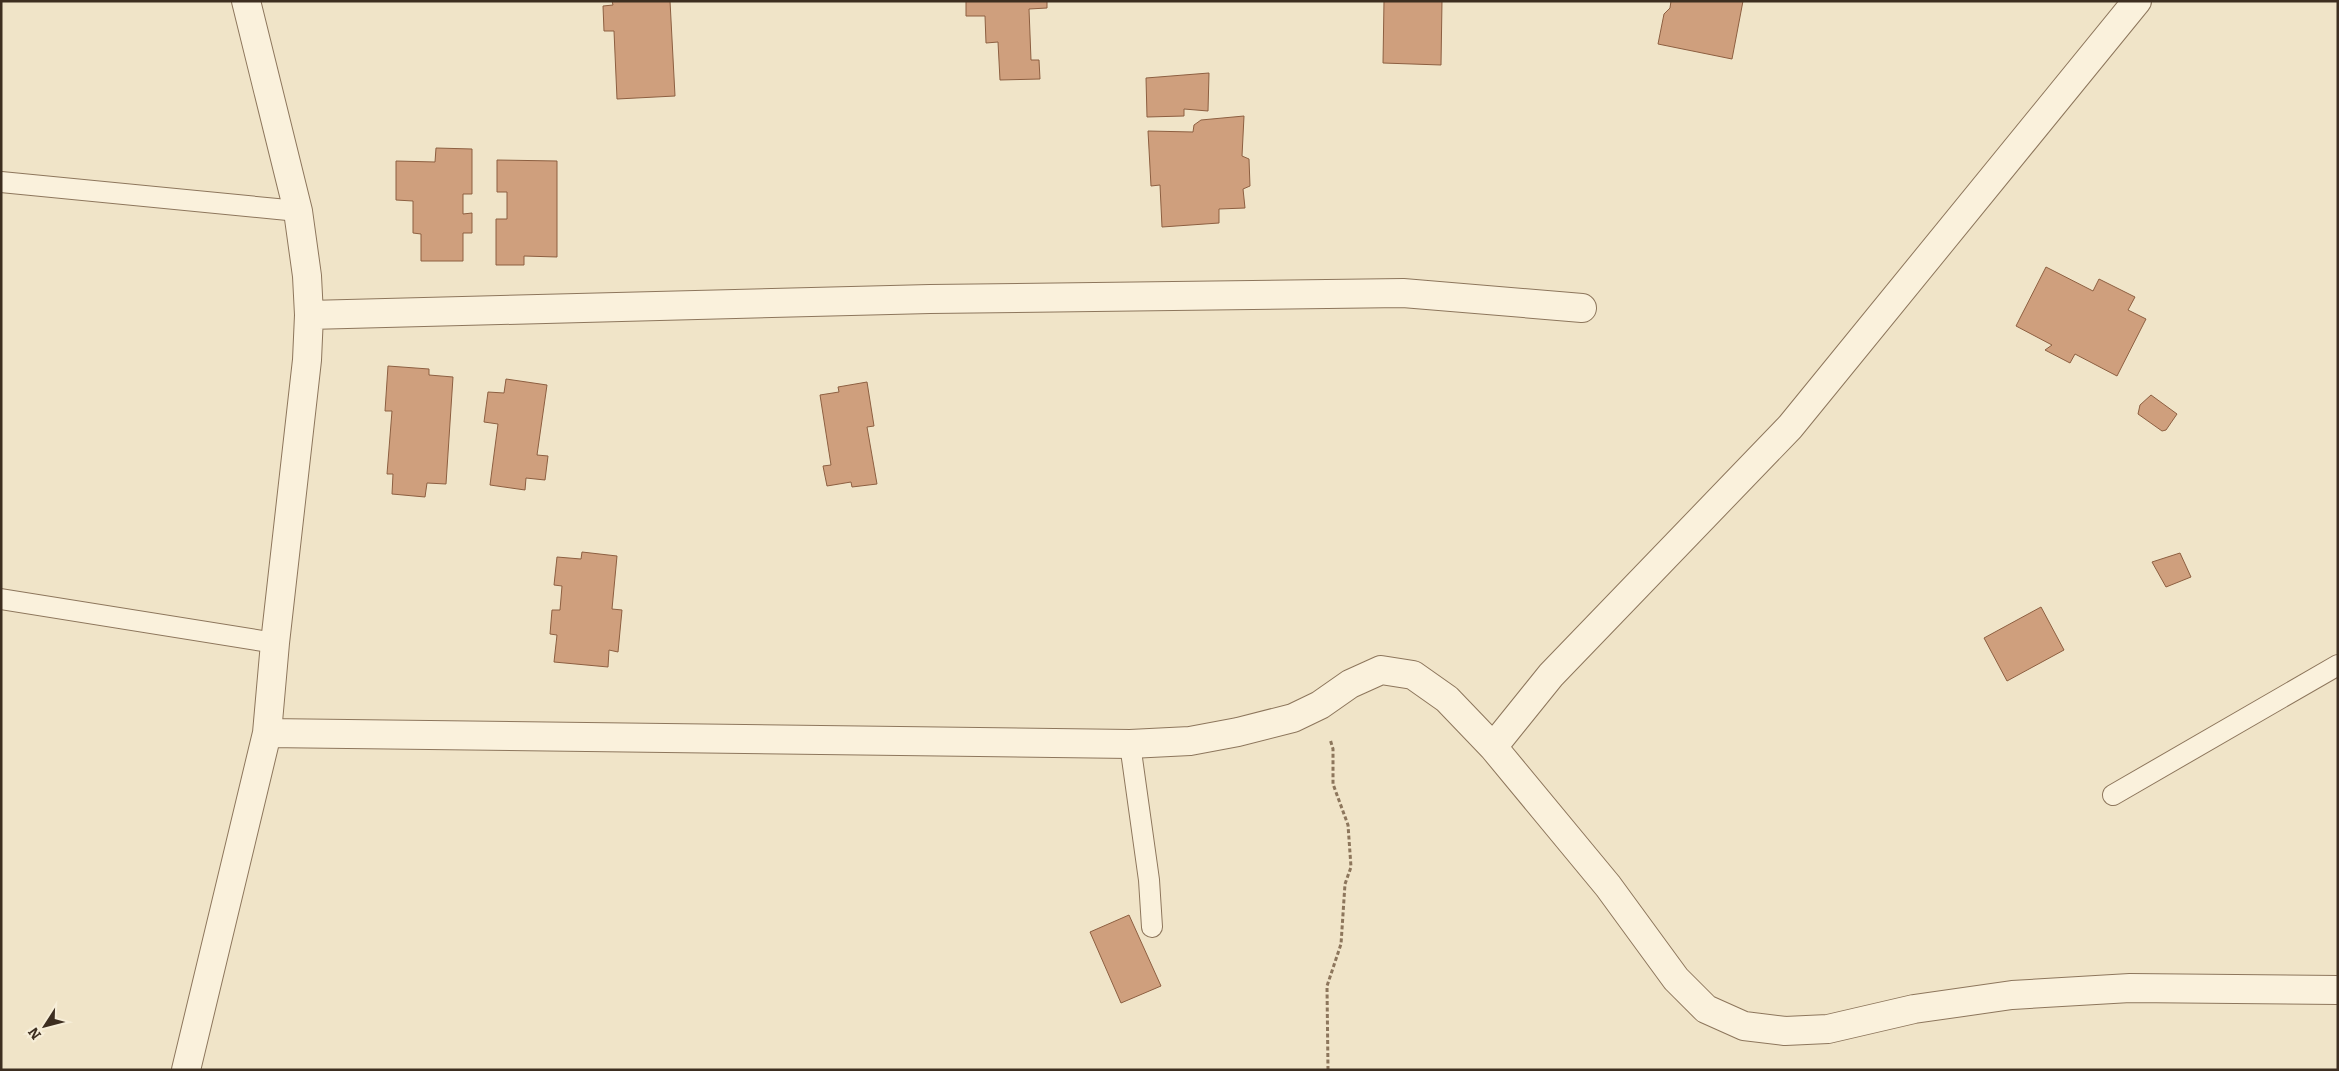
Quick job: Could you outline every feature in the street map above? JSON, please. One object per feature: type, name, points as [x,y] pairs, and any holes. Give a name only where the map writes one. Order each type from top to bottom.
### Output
[{"type":"street","points":[[186,1070],[267,733],[275,642],[307,360],[309,315],[307,276],[298,211],[246,1]]},
{"type":"street","points":[[1493,747],[1551,675],[1790,427],[2137,1]]},
{"type":"street","points":[[309,315],[930,299],[1403,293],[1582,308]]},
{"type":"street","points":[[267,733],[1130,744],[1190,740],[1238,732],[1293,718],[1320,705],[1350,684],[1381,670],[1413,674],[1447,699],[1493,747],[1608,886],[1676,979],[1706,1009],[1744,1026],[1784,1031],[1828,1029],[1914,1009],[2012,995],[2130,988],[2338,990]]},
{"type":"lane","points":[[1,182],[298,211]]},
{"type":"lane","points":[[1,599],[275,642]]},
{"type":"lane","points":[[2113,795],[2338,665]]},
{"type":"lane","points":[[1130,744],[1149,880],[1152,927]]},
{"type":"path","points":[[1320,705],[1333,749],[1333,784],[1348,825],[1351,867],[1345,884],[1341,944],[1327,986],[1328,1070]]},
{"type":"building","points":[[612,1],[670,1],[675,96],[617,99],[614,31],[604,31],[603,6],[613,5]]},
{"type":"building","points":[[966,1],[1047,1],[1047,8],[1029,9],[1031,60],[1039,60],[1040,79],[1000,80],[998,42],[986,43],[985,16],[966,16]]},
{"type":"building","points":[[1384,1],[1442,1],[1441,65],[1383,63]]},
{"type":"building","points":[[1671,1],[1743,1],[1732,59],[1658,44],[1664,14],[1670,8]]},
{"type":"building","points":[[1209,73],[1208,111],[1184,109],[1184,116],[1147,117],[1146,78]]},
{"type":"building","points":[[1244,116],[1242,156],[1249,159],[1250,186],[1243,189],[1245,208],[1219,209],[1219,223],[1162,227],[1160,185],[1151,186],[1148,131],[1193,132],[1194,125],[1201,120]]},
{"type":"building","points":[[436,148],[472,149],[472,194],[463,194],[463,214],[472,213],[472,233],[463,233],[463,261],[421,261],[421,234],[413,233],[413,201],[396,200],[396,161],[435,162]]},
{"type":"building","points":[[497,160],[557,161],[557,257],[524,256],[524,265],[496,265],[496,219],[507,219],[507,192],[497,192]]},
{"type":"building","points":[[2046,267],[2093,291],[2099,279],[2135,297],[2128,310],[2146,319],[2117,376],[2075,354],[2070,363],[2045,350],[2052,345],[2016,326]]},
{"type":"building","points":[[388,366],[429,369],[429,375],[453,377],[446,484],[427,483],[425,497],[392,494],[393,474],[387,474],[392,411],[385,411]]},
{"type":"building","points":[[506,379],[547,385],[537,455],[548,456],[545,480],[526,478],[525,490],[490,485],[498,424],[484,422],[488,392],[504,393]]},
{"type":"building","points":[[867,382],[874,426],[867,427],[877,484],[852,487],[851,482],[827,486],[823,466],[831,465],[820,395],[839,392],[838,387]]},
{"type":"building","points":[[2151,395],[2177,414],[2166,430],[2162,431],[2138,414],[2140,405]]},
{"type":"building","points":[[582,552],[617,556],[612,609],[622,610],[618,652],[609,650],[608,667],[554,662],[557,635],[550,634],[552,610],[560,610],[562,586],[554,585],[557,557],[581,559]]},
{"type":"building","points":[[2180,553],[2191,577],[2166,587],[2152,562]]},
{"type":"building","points":[[2041,607],[2064,650],[2007,681],[1984,638]]},
{"type":"building","points":[[1129,915],[1161,986],[1121,1003],[1090,932]]}]
